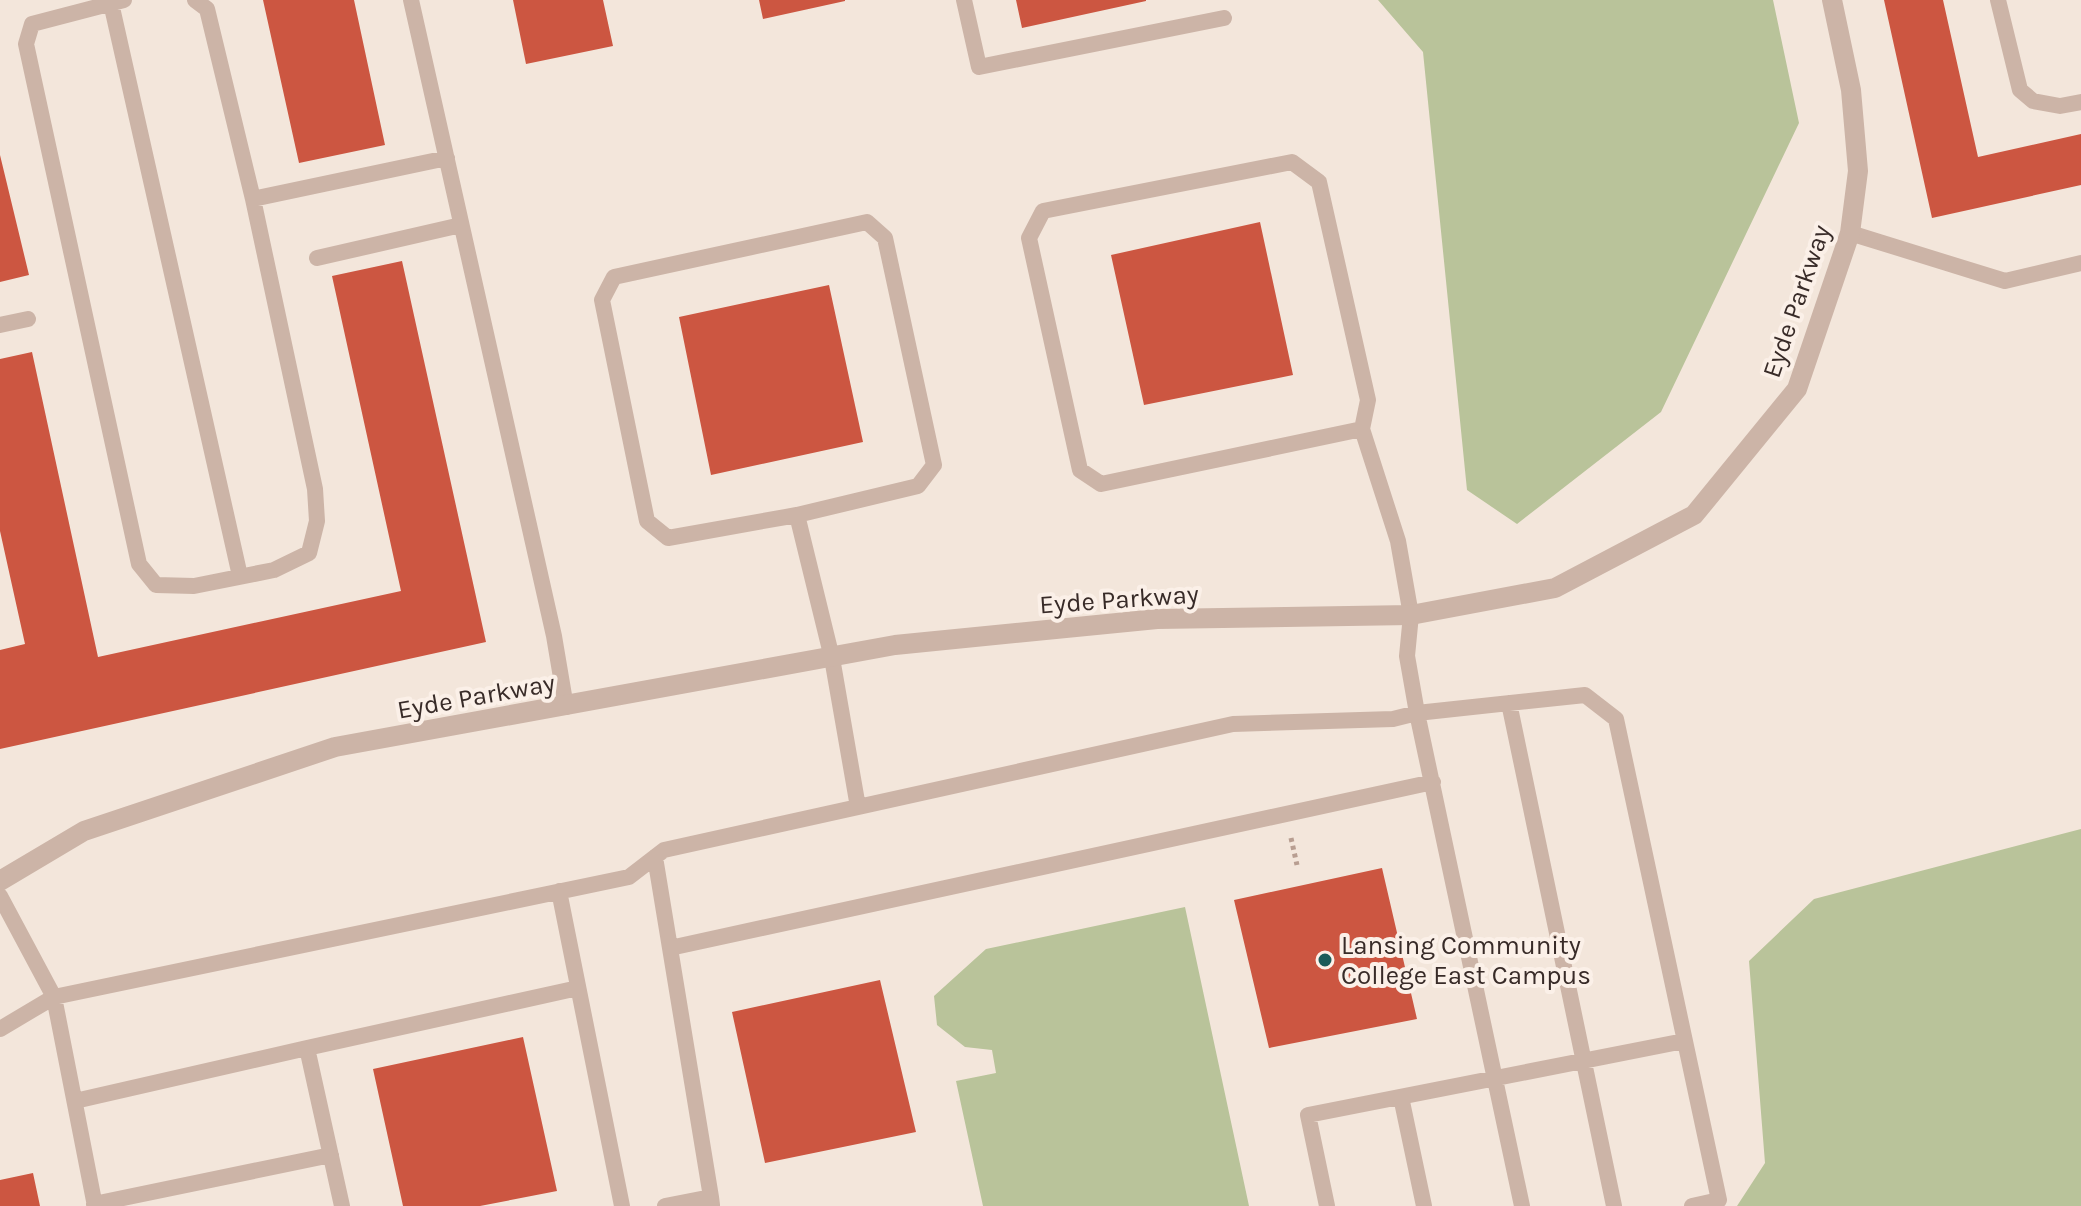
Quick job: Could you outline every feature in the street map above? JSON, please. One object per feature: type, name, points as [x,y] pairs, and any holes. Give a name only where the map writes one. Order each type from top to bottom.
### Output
[{"type":"street","name":"Eyde Parkway","points":[[0,881],[84,831],[335,747],[895,645],[1157,619],[1411,615],[1555,588],[1694,515],[1797,389],[1850,233],[1858,171],[1851,90],[1832,0]]},
{"type":"lane","points":[[195,0],[207,9],[253,199],[315,489],[317,521],[309,553],[274,570],[194,586],[156,585],[139,564],[26,44],[32,24],[118,2],[240,576]]},
{"type":"lane","points":[[411,0],[554,636],[566,707]]},
{"type":"lane","points":[[964,0],[979,67],[1224,18]]},
{"type":"lane","points":[[1998,0],[2020,90],[2033,101],[2060,106],[2081,102]]},
{"type":"lane","points":[[253,199],[447,158]]},
{"type":"lane","points":[[1362,429],[1101,484],[1080,470],[1029,238],[1043,211],[1292,162],[1319,182],[1368,400],[1362,429],[1398,541],[1411,615],[1407,656],[1417,713],[1522,1206]]},
{"type":"lane","points":[[867,222],[885,238],[934,465],[918,486],[797,515],[668,538],[647,521],[602,300],[614,277],[867,222]]},
{"type":"lane","points":[[317,258],[461,225]]},
{"type":"lane","points":[[1850,233],[2005,281],[2081,263]]},
{"type":"lane","points":[[0,325],[28,319]]},
{"type":"lane","points":[[797,515],[832,658],[858,807]]},
{"type":"lane","points":[[0,1029],[54,997],[629,877],[664,850],[1233,724],[1393,719],[1417,713],[1585,695],[1616,719],[1719,1200],[1692,1206]]},
{"type":"lane","points":[[1509,703],[1614,1206]]},
{"type":"lane","points":[[670,948],[1433,782]]},
{"type":"lane","points":[[655,857],[712,1201],[665,1206]]},
{"type":"lane","points":[[559,891],[622,1206]]},
{"type":"lane","points":[[0,896],[54,997],[95,1205],[331,1155]]},
{"type":"lane","points":[[75,1101],[578,988]]},
{"type":"lane","points":[[1327,1206],[1308,1115],[1684,1041]]},
{"type":"lane","points":[[307,1048],[342,1206]]},
{"type":"lane","points":[[1401,1097],[1424,1206]]},
{"type":"green space","points":[[1378,0],[1773,0],[1799,123],[1661,412],[1517,524],[1467,490],[1423,52]]},
{"type":"green space","points":[[2081,829],[2081,1206],[1737,1206],[1765,1163],[1749,961],[1814,899]]},
{"type":"green space","points":[[1185,907],[1249,1206],[983,1206],[956,1081],[996,1073],[992,1050],[965,1047],[937,1025],[934,996],[986,949]]},
{"type":"building","points":[[263,0],[354,0],[385,145],[299,163]]},
{"type":"building","points":[[513,0],[603,0],[613,46],[526,64]]},
{"type":"building","points":[[759,0],[845,0],[845,1],[763,19]]},
{"type":"building","points":[[1016,0],[1146,0],[1146,1],[1022,28]]},
{"type":"building","points":[[1884,0],[1943,0],[1978,157],[2081,134],[2081,185],[1932,218]]},
{"type":"building","points":[[0,155],[29,275],[0,282]]},
{"type":"building","points":[[1260,222],[1293,375],[1144,405],[1111,255]]},
{"type":"building","points":[[402,261],[486,642],[0,749],[0,650],[25,644],[0,531],[0,359],[32,352],[98,657],[401,591],[332,276]]},
{"type":"building","points":[[829,285],[863,442],[711,475],[679,317]]},
{"type":"building","name":"Lansing Community College East Campus","points":[[1382,868],[1417,1019],[1269,1048],[1234,900]]},
{"type":"building","points":[[880,980],[916,1132],[765,1163],[732,1012]]},
{"type":"building","points":[[523,1037],[557,1191],[480,1206],[403,1206],[373,1069]]},
{"type":"building","points":[[33,1173],[40,1206],[0,1206],[0,1180]]},
{"type":"place","name":"Lansing Community College East Campus","points":[[1325,960]]}]
